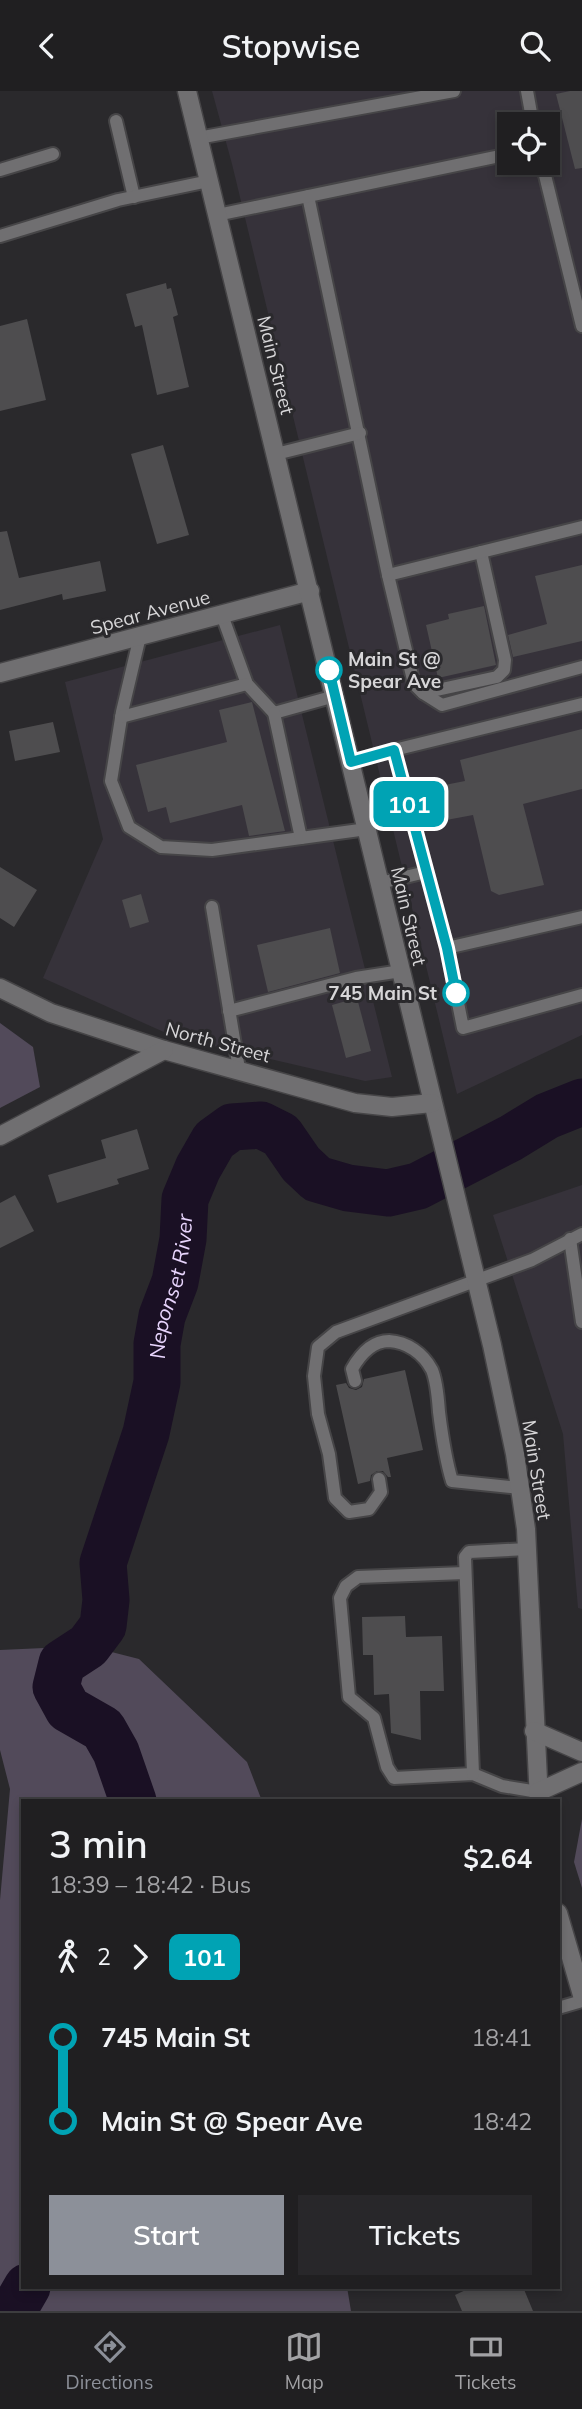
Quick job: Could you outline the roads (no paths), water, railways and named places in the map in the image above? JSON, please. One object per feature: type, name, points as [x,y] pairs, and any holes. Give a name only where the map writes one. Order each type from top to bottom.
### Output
[{"type":"main road","name":"Main Street","points":[[187,91],[310,591],[513,1440],[527,1549],[538,1796]]},
{"type":"main road","name":"Spear Avenue","points":[[0,673],[310,591]]},
{"type":"main road","name":"North Street","points":[[0,988],[51,1013],[164,1050],[355,1103],[392,1107],[432,1103]]},
{"type":"main road","points":[[0,1136],[164,1050]]},
{"type":"main road","points":[[534,1731],[582,1752]]},
{"type":"main road","points":[[538,1796],[582,1772]]},
{"type":"main road","points":[[560,1923],[582,1995]]},
{"type":"lane","points":[[198,138],[454,91]]},
{"type":"lane","points":[[527,91],[531,112]]},
{"type":"lane","points":[[116,121],[134,197]]},
{"type":"lane","points":[[0,170],[53,154]]},
{"type":"lane","points":[[217,215],[497,156]]},
{"type":"lane","points":[[545,175],[582,326]]},
{"type":"lane","points":[[0,236],[134,197],[209,181]]},
{"type":"lane","points":[[308,196],[388,575],[414,684],[442,705],[582,667]]},
{"type":"lane","points":[[276,454],[360,433]]},
{"type":"lane","points":[[388,575],[582,527]]},
{"type":"lane","points":[[423,693],[497,677],[504,670],[505,660],[481,552]]},
{"type":"lane","points":[[222,614],[247,684],[274,713],[301,838]]},
{"type":"lane","points":[[140,636],[121,717],[111,781],[129,827],[161,847],[212,850],[367,829]]},
{"type":"lane","points":[[121,717],[247,684]]},
{"type":"lane","points":[[274,713],[335,696]]},
{"type":"lane","points":[[351,762],[582,704]]},
{"type":"lane","points":[[394,750],[447,948],[463,1028],[582,995]]},
{"type":"lane","points":[[380,883],[426,872]]},
{"type":"lane","points":[[212,907],[239,1069]]},
{"type":"lane","points":[[447,948],[582,917]]},
{"type":"lane","points":[[229,1011],[356,978],[401,971]]},
{"type":"lane","points":[[379,1479],[382,1492],[369,1509],[349,1511],[335,1498],[329,1454],[318,1414],[314,1376],[318,1347],[336,1332],[531,1260],[576,1237],[582,1322]]},
{"type":"lane","points":[[355,1381],[352,1369],[360,1354],[381,1341],[396,1342],[415,1349],[432,1370],[445,1458],[452,1481],[520,1488]]},
{"type":"lane","points":[[473,1774],[465,1557],[469,1552],[527,1549]]},
{"type":"lane","points":[[465,1573],[358,1577],[346,1585],[340,1598],[348,1697],[374,1719],[390,1773],[399,1780],[473,1774],[538,1796]]},
{"type":"lane","points":[[560,2007],[582,2001]]},
{"type":"waterway","name":"Neponset River","points":[[132,1799],[116,1752],[103,1729],[68,1709],[56,1687],[62,1663],[88,1646],[103,1626],[106,1600],[103,1563],[146,1433],[157,1382],[157,1344],[162,1316],[175,1282],[183,1239],[185,1199],[214,1140],[232,1127],[261,1125],[281,1135],[301,1164],[317,1179],[348,1188],[388,1193],[418,1186],[511,1138],[547,1116],[582,1102]]},
{"type":"waterway","name":"Neponset River","points":[[13,2311],[26,2289]]},
{"type":"place","name":"Main St @ Spear Ave","points":[[329,670]]},
{"type":"place","name":"745 Main St","points":[[456,993]]}]
